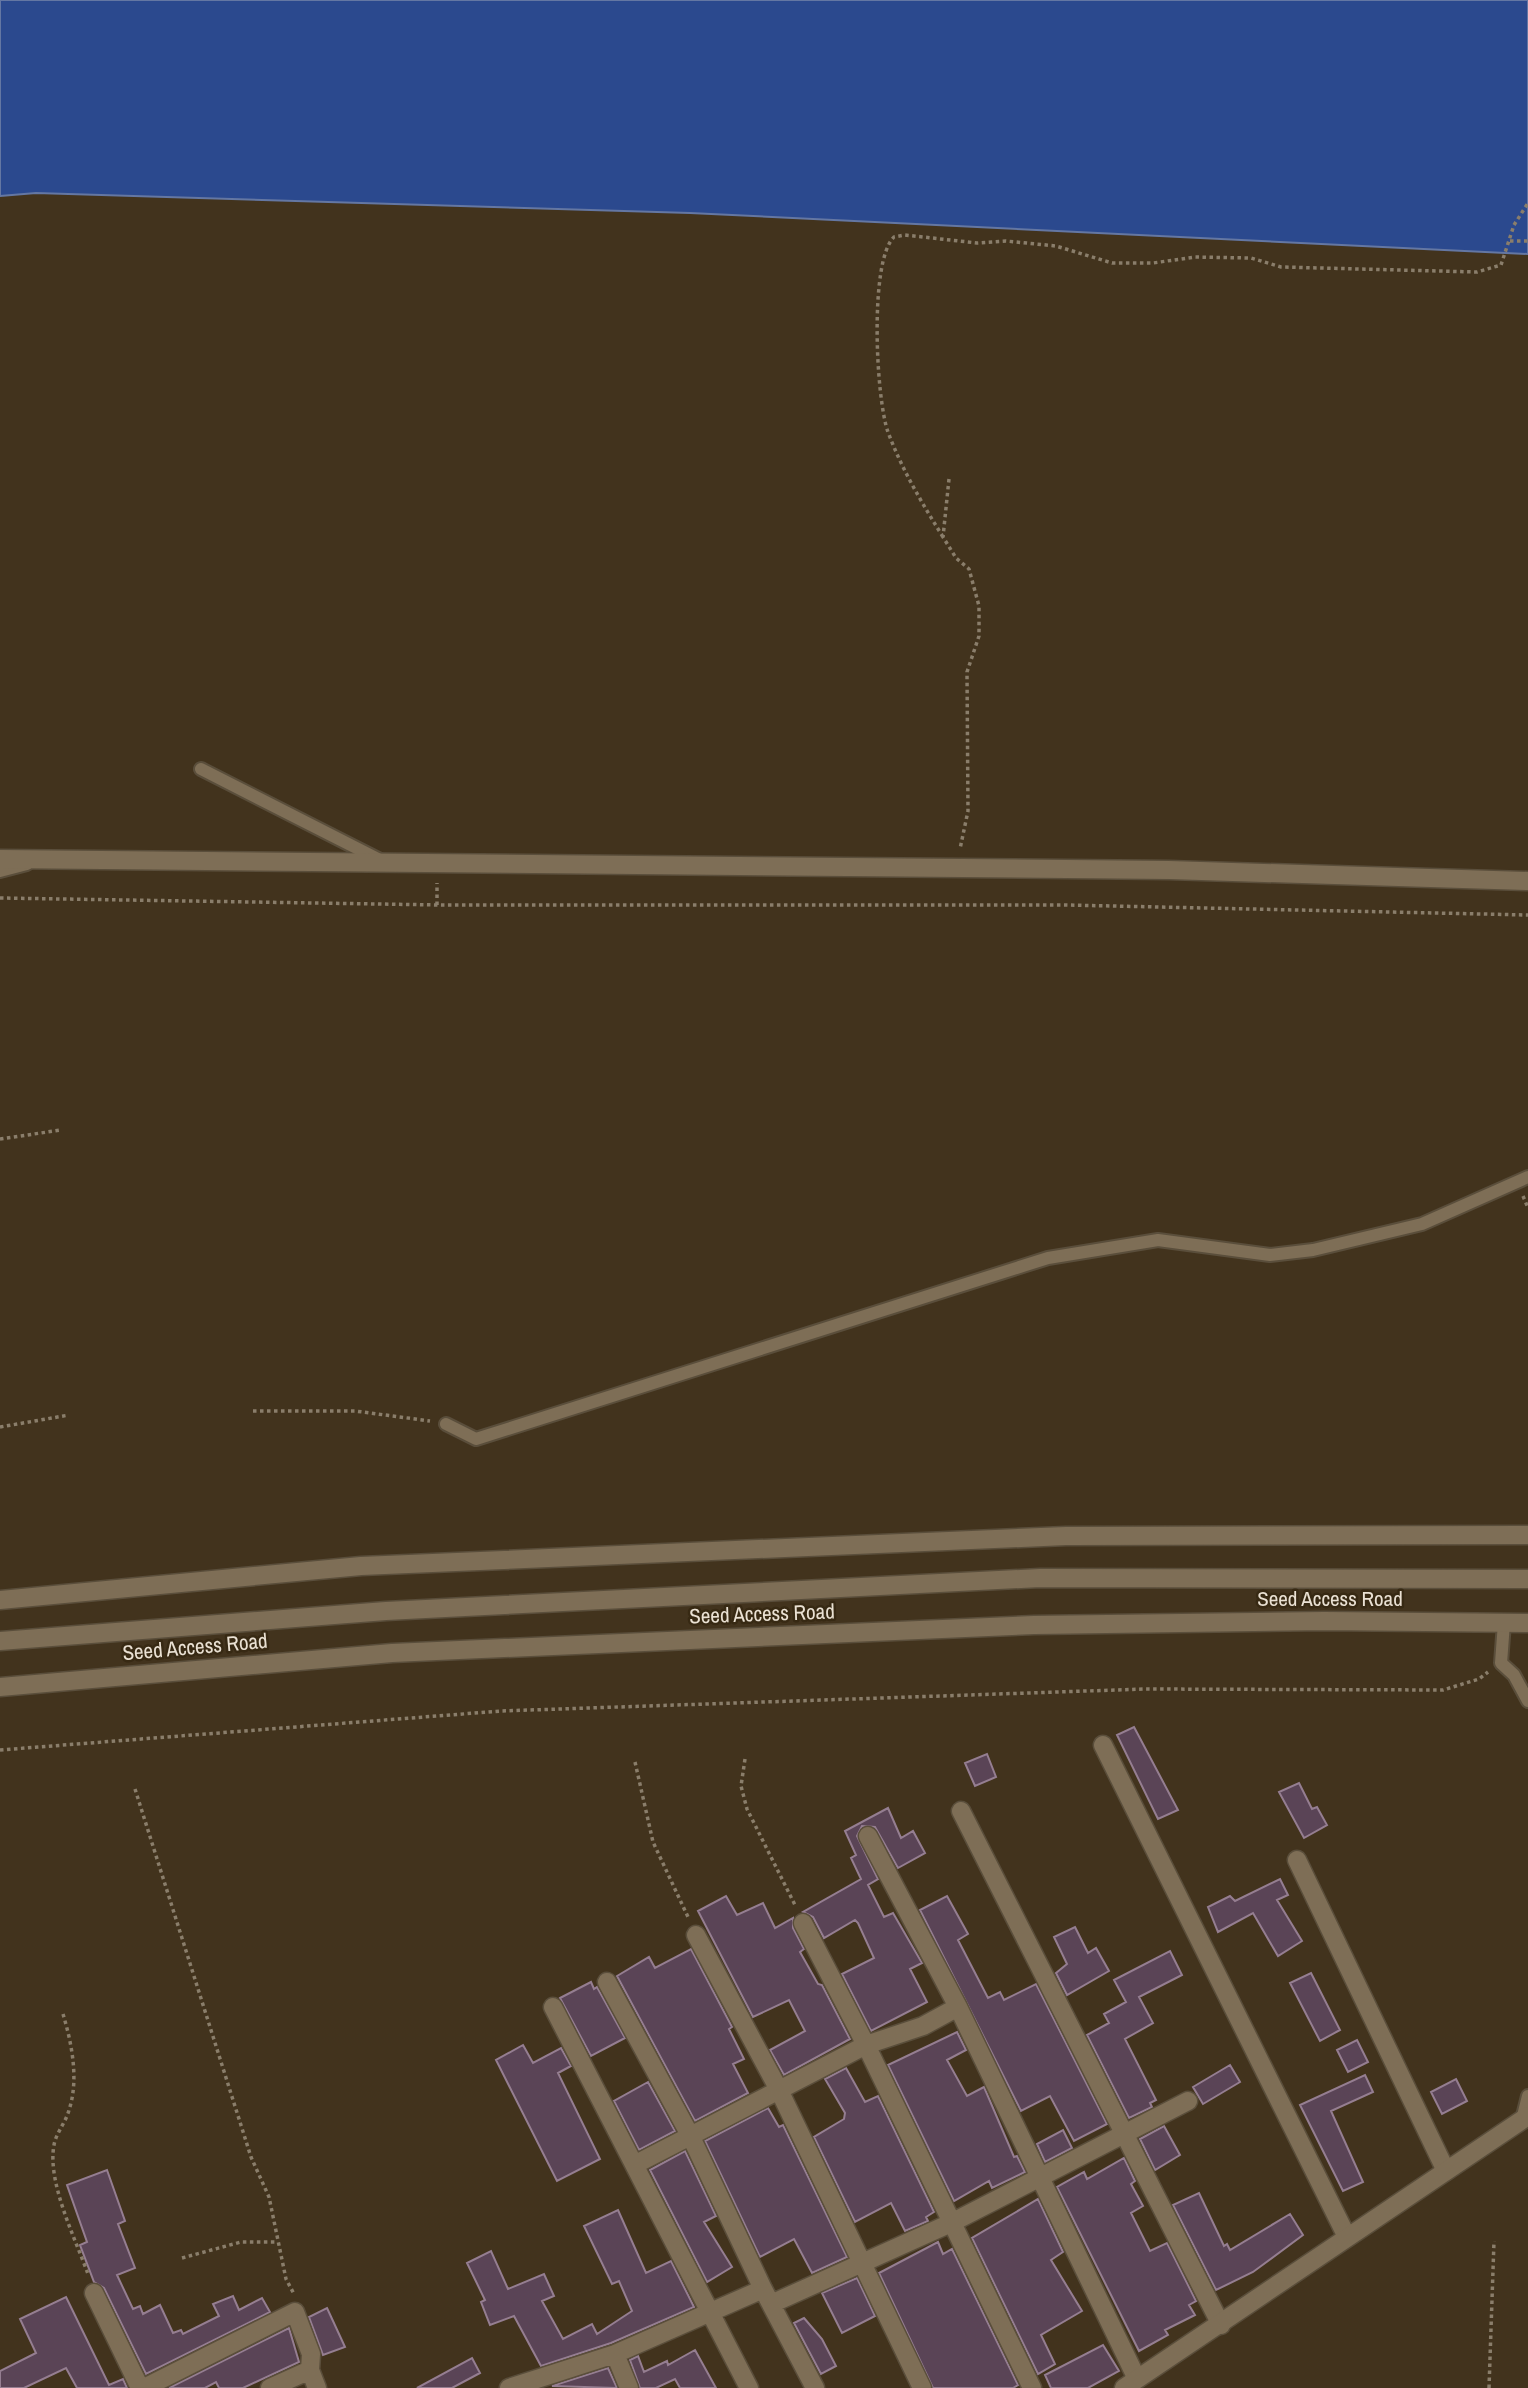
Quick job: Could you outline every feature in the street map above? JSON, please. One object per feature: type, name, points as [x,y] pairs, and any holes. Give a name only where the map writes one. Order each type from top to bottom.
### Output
[{"type":"street","points":[[0,859],[1169,870],[1528,881]]},
{"type":"street","points":[[0,1601],[389,1565],[1066,1536],[1528,1535]]},
{"type":"street","name":"Seed Access Road","points":[[0,1641],[386,1611],[1040,1578],[1528,1579]]},
{"type":"street","name":"Seed Access Road","points":[[0,1687],[392,1653],[965,1628],[1324,1621],[1528,1623]]},
{"type":"street","points":[[1103,1745],[1347,2237]]},
{"type":"street","points":[[961,1811],[1221,2325]]},
{"type":"street","points":[[868,1836],[958,2007],[1130,2384],[1446,2171],[1526,2121]]},
{"type":"street","points":[[1297,1860],[1446,2171]]},
{"type":"street","points":[[803,1923],[866,2045],[1032,2388]]},
{"type":"street","points":[[696,1934],[779,2090],[922,2388]]},
{"type":"street","points":[[607,1982],[691,2137],[767,2296],[815,2388]]},
{"type":"street","points":[[553,2007],[749,2388]]},
{"type":"street","points":[[636,2164],[866,2045],[923,2026],[958,2007]]},
{"type":"street","points":[[511,2388],[615,2354],[712,2314],[862,2265],[1127,2135],[1188,2101]]},
{"type":"street","points":[[94,2292],[142,2388],[295,2312],[311,2354],[310,2370],[317,2388]]},
{"type":"street","points":[[615,2354],[629,2388]]},
{"type":"street","points":[[270,2388],[310,2370]]},
{"type":"lane","points":[[201,769],[386,862]]},
{"type":"lane","points":[[0,871],[44,859]]},
{"type":"lane","points":[[446,1424],[476,1439],[1048,1258],[1158,1240],[1270,1255],[1313,1250],[1422,1224],[1528,1177]]},
{"type":"lane","points":[[1504,1623],[1502,1662],[1514,1675],[1528,1700]]},
{"type":"lane","points":[[1526,2121],[1528,2096]]},
{"type":"path","points":[[956,868],[968,811],[967,672],[979,636],[979,606],[969,569],[956,558],[943,537],[904,469],[887,429],[880,391],[877,316],[884,250],[894,237],[905,234],[977,243],[1006,241],[1056,246],[1112,263],[1153,263],[1195,257],[1251,258],[1281,267],[1466,272],[1490,270],[1501,264],[1514,225],[1528,203]]},
{"type":"path","points":[[1510,241],[1528,241]]},
{"type":"path","points":[[943,537],[949,479]]},
{"type":"path","points":[[0,898],[441,905],[1066,905],[1528,915]]},
{"type":"path","points":[[0,1139],[61,1130]]},
{"type":"path","points":[[253,1411],[355,1411],[446,1424]]},
{"type":"path","points":[[0,1427],[69,1415]]},
{"type":"path","points":[[0,1750],[501,1711],[1145,1689],[1443,1690],[1479,1679],[1502,1662]]},
{"type":"path","points":[[745,1759],[741,1786],[747,1809],[803,1923]]},
{"type":"path","points":[[635,1762],[653,1842],[696,1934]]},
{"type":"path","points":[[135,1789],[251,2157],[269,2197],[286,2279],[298,2306],[295,2312]]},
{"type":"path","points":[[63,2014],[71,2041],[74,2086],[70,2110],[54,2144],[55,2180],[94,2292]]},
{"type":"path","points":[[1489,2388],[1494,2241]]},
{"type":"path","points":[[181,2258],[241,2242],[277,2242]]},
{"type":"water","points":[[0,0],[1528,0],[1528,254],[690,213],[36,193],[0,196]]},
{"type":"building","points":[[1134,1727],[1178,1810],[1158,1819],[1117,1735]]},
{"type":"building","points":[[987,1754],[996,1777],[975,1786],[965,1763]]},
{"type":"building","points":[[1299,1783],[1312,1809],[1317,1807],[1327,1825],[1304,1838],[1279,1792]]},
{"type":"building","points":[[888,1808],[901,1838],[913,1831],[925,1853],[898,1868],[875,1827],[862,1826],[857,1836],[878,1879],[868,1885],[884,1917],[893,1913],[922,1963],[910,1969],[927,2002],[871,2031],[842,1974],[874,1958],[858,1923],[855,1920],[824,1938],[813,1917],[803,1912],[861,1879],[851,1858],[856,1855],[845,1831]]},
{"type":"building","points":[[1280,1879],[1288,1895],[1277,1900],[1302,1941],[1278,1956],[1253,1913],[1218,1932],[1208,1907],[1230,1896],[1235,1901]]},
{"type":"building","points":[[726,1896],[737,1915],[763,1903],[775,1928],[793,1918],[793,1928],[804,1949],[800,1952],[818,1984],[822,1985],[850,2039],[784,2075],[770,2050],[805,2031],[789,2000],[753,2017],[698,1911]]},
{"type":"building","points":[[947,1896],[968,1934],[958,1940],[988,1998],[1000,1992],[1004,2000],[1036,1984],[1107,2124],[1074,2141],[1050,2096],[1021,2111],[920,1910]]},
{"type":"building","points":[[1075,1927],[1088,1953],[1096,1948],[1109,1971],[1067,1995],[1056,1973],[1067,1964],[1054,1937]]},
{"type":"building","points":[[691,1949],[732,2027],[729,2029],[744,2059],[733,2064],[748,2093],[695,2121],[617,1976],[649,1957],[655,1968]]},
{"type":"building","points":[[1170,1951],[1182,1975],[1139,1997],[1153,2023],[1125,2039],[1156,2100],[1150,2103],[1152,2107],[1129,2118],[1087,2035],[1109,2023],[1104,2014],[1126,2002],[1114,1980]]},
{"type":"building","points":[[1311,1973],[1340,2030],[1320,2041],[1290,1983]]},
{"type":"building","points":[[591,1982],[594,1989],[597,1987],[625,2038],[591,2056],[560,1998]]},
{"type":"building","points":[[957,2032],[966,2050],[947,2060],[967,2096],[984,2087],[1014,2157],[1017,2156],[1025,2172],[992,2188],[989,2181],[954,2201],[888,2065]]},
{"type":"building","points":[[1357,2040],[1368,2062],[1348,2072],[1337,2050]]},
{"type":"building","points":[[523,2045],[533,2063],[561,2048],[571,2066],[558,2073],[600,2159],[557,2181],[496,2060]]},
{"type":"building","points":[[1230,2065],[1240,2082],[1203,2104],[1193,2087]]},
{"type":"building","points":[[846,2068],[865,2102],[878,2096],[934,2212],[926,2217],[928,2221],[905,2231],[891,2203],[855,2222],[814,2137],[844,2119],[845,2113],[825,2079]]},
{"type":"building","points":[[1365,2075],[1373,2092],[1331,2111],[1363,2182],[1343,2191],[1300,2105]]},
{"type":"building","points":[[1456,2079],[1467,2101],[1442,2114],[1431,2092]]},
{"type":"building","points":[[648,2082],[675,2131],[639,2150],[614,2101]]},
{"type":"building","points":[[768,2108],[779,2127],[783,2125],[847,2257],[812,2273],[794,2239],[760,2257],[705,2141]]},
{"type":"building","points":[[1164,2126],[1180,2155],[1155,2170],[1140,2139]]},
{"type":"building","points":[[1063,2130],[1072,2148],[1045,2162],[1037,2144]]},
{"type":"building","points":[[685,2151],[716,2216],[704,2222],[732,2267],[707,2282],[650,2170]]},
{"type":"building","points":[[1124,2158],[1135,2181],[1131,2184],[1143,2206],[1131,2213],[1150,2251],[1167,2243],[1196,2301],[1189,2305],[1195,2315],[1165,2330],[1168,2335],[1139,2351],[1057,2187],[1084,2172],[1087,2179]]},
{"type":"building","points":[[107,2170],[125,2221],[118,2224],[135,2268],[117,2275],[133,2309],[140,2306],[143,2314],[160,2305],[173,2333],[181,2330],[183,2334],[219,2316],[213,2304],[233,2296],[239,2310],[262,2298],[270,2312],[146,2374],[104,2288],[94,2282],[80,2245],[87,2242],[67,2185]]},
{"type":"building","points":[[1199,2193],[1224,2246],[1227,2244],[1230,2250],[1290,2214],[1303,2235],[1253,2272],[1216,2290],[1173,2205]]},
{"type":"building","points":[[1038,2199],[1063,2252],[1051,2260],[1082,2311],[1041,2335],[1055,2364],[1038,2374],[972,2238]]},
{"type":"building","points":[[618,2210],[646,2273],[671,2261],[694,2307],[611,2343],[541,2366],[514,2316],[490,2325],[481,2302],[485,2300],[467,2263],[491,2251],[508,2289],[544,2274],[554,2296],[542,2301],[563,2339],[592,2324],[597,2334],[632,2311],[619,2281],[612,2284],[584,2226]]},
{"type":"building","points":[[938,2242],[943,2254],[952,2249],[1018,2385],[1013,2388],[933,2388],[879,2273]]},
{"type":"building","points":[[857,2278],[875,2316],[842,2333],[822,2293]]},
{"type":"building","points":[[66,2297],[109,2385],[123,2379],[127,2388],[77,2388],[66,2368],[24,2388],[0,2388],[0,2371],[36,2353],[20,2319]]},
{"type":"building","points":[[327,2308],[345,2347],[323,2355],[309,2317]]},
{"type":"building","points":[[804,2318],[822,2339],[836,2366],[821,2374],[794,2323]]},
{"type":"building","points":[[289,2328],[299,2362],[243,2388],[219,2388],[216,2382],[205,2388],[169,2388]]},
{"type":"building","points":[[1103,2345],[1119,2371],[1088,2388],[1051,2388],[1045,2375]]},
{"type":"building","points":[[695,2350],[716,2388],[680,2388],[675,2379],[656,2388],[640,2388],[630,2360],[638,2356],[644,2372],[667,2361],[668,2365]]},
{"type":"building","points":[[472,2358],[480,2373],[452,2388],[417,2388]]},
{"type":"building","points":[[608,2368],[617,2388],[552,2386]]}]
